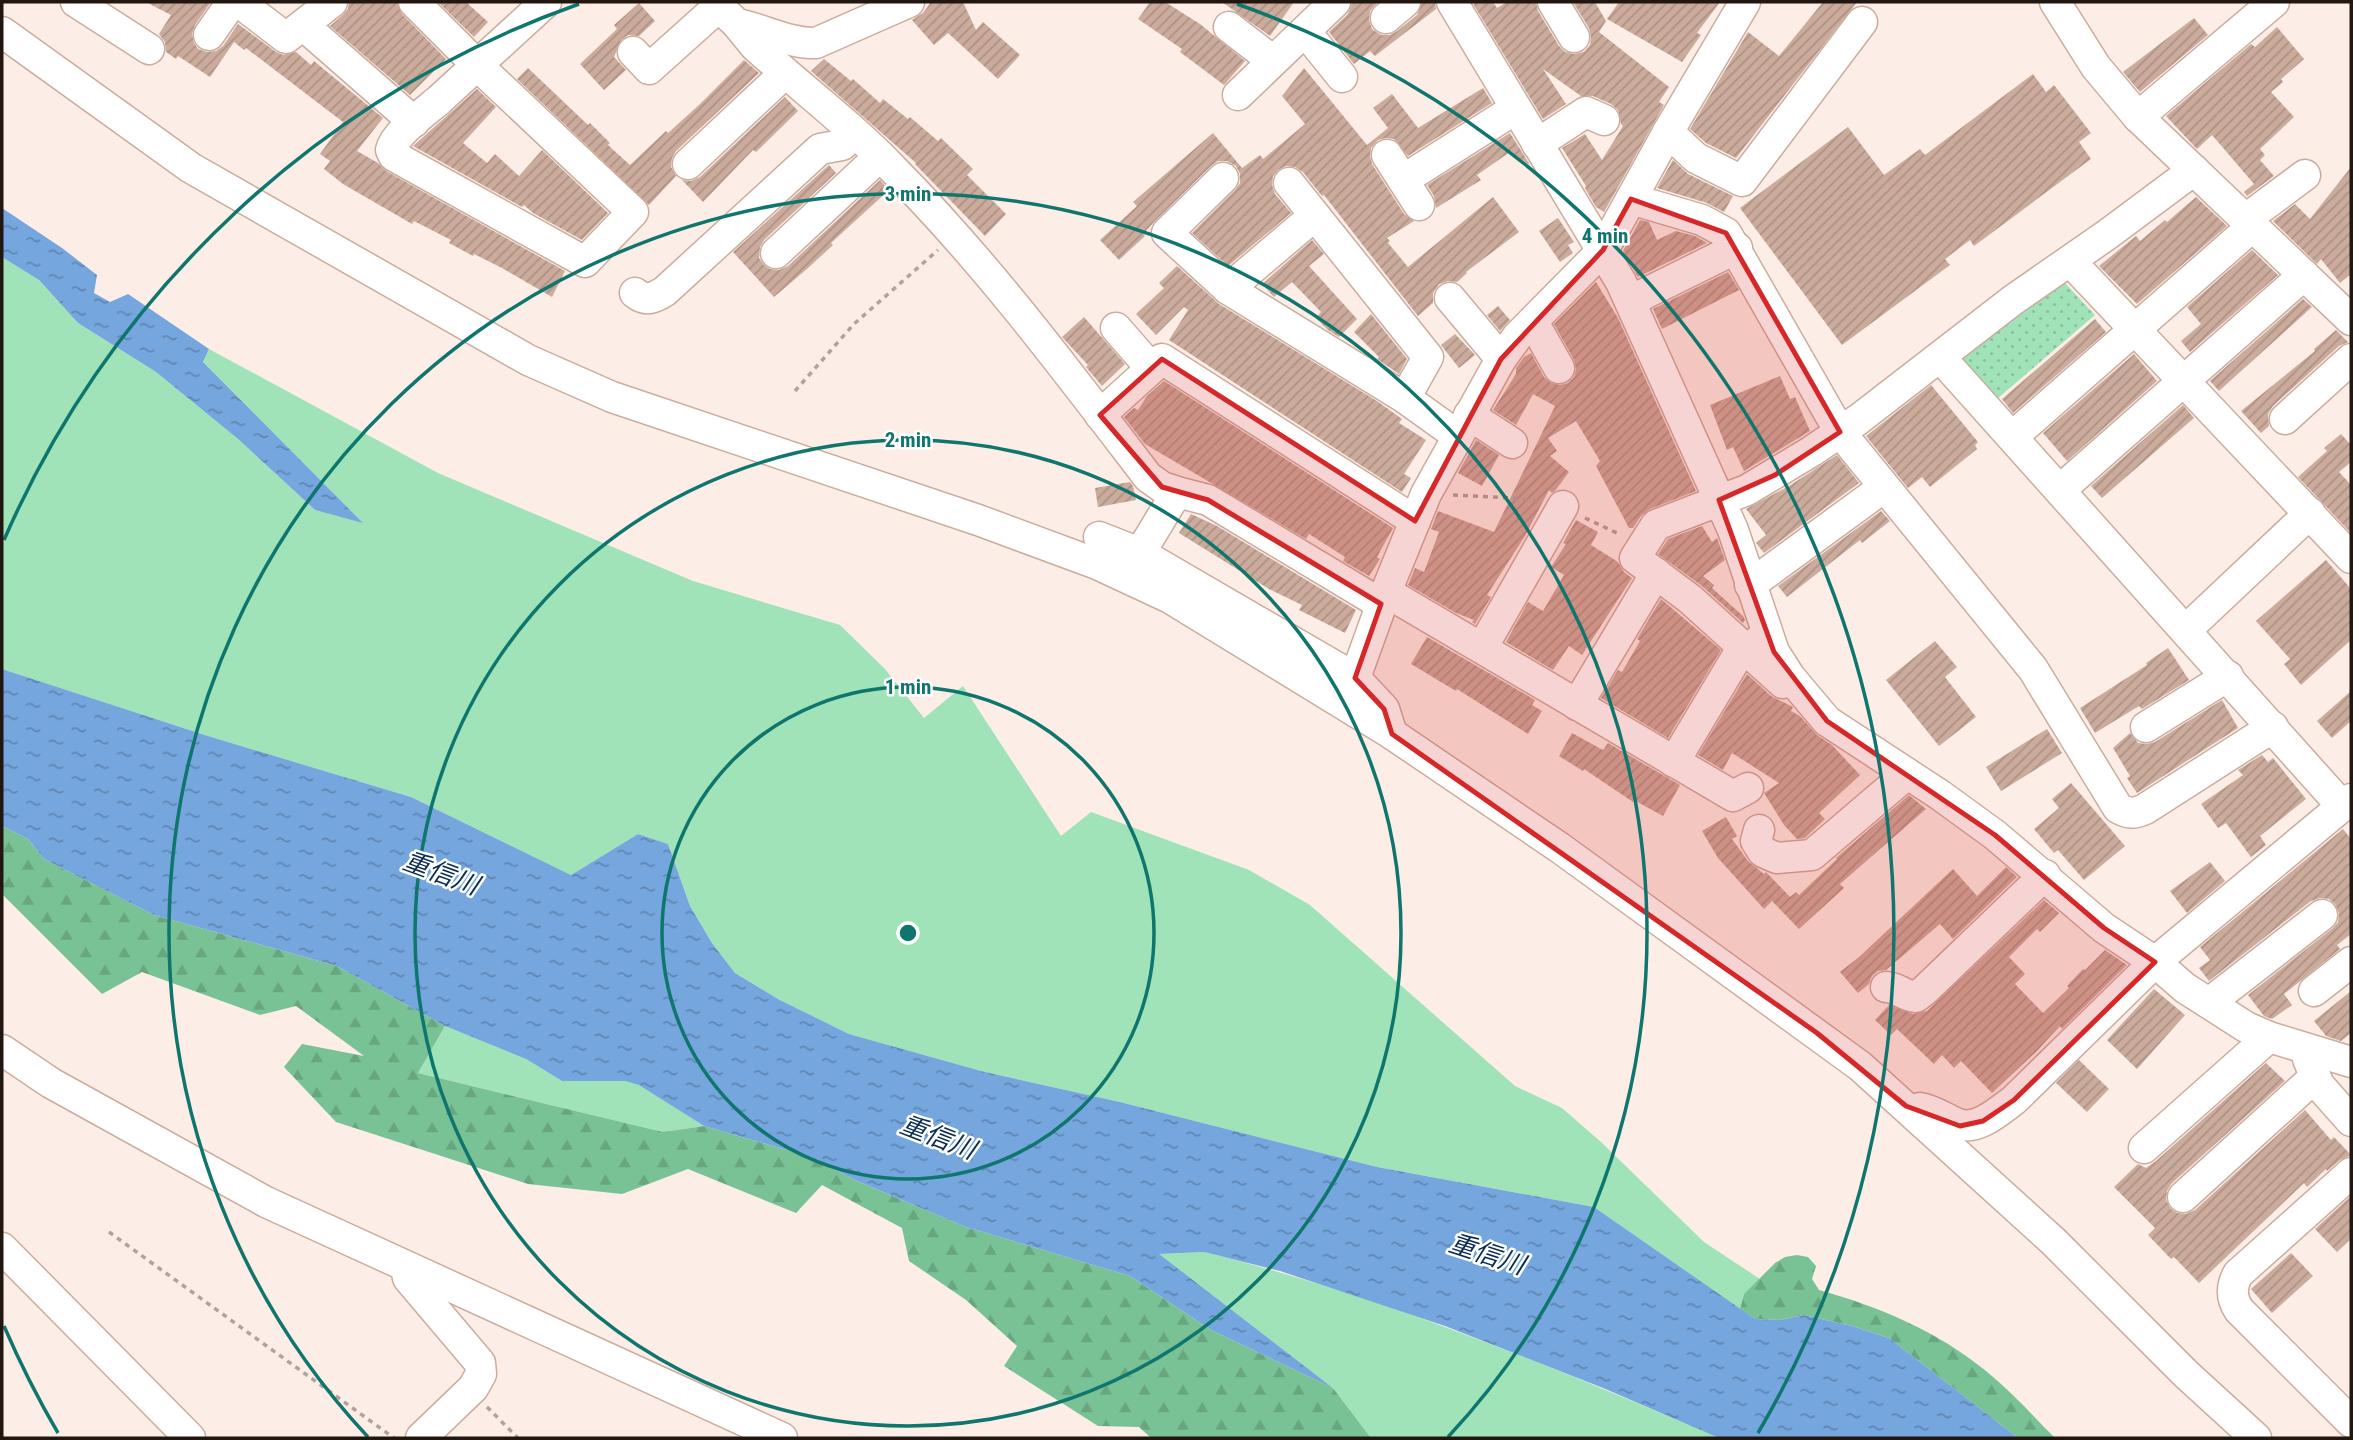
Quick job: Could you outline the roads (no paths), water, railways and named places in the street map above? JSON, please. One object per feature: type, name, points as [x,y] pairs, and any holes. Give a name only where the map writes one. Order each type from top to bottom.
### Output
[{"type":"street","points":[[209,34],[232,2]]},
{"type":"street","points":[[239,2],[286,38],[332,2]]},
{"type":"street","points":[[414,2],[477,65],[633,212],[585,262],[394,156],[391,150],[393,142],[414,122],[477,65],[546,2]]},
{"type":"street","points":[[723,11],[759,28],[804,43],[816,43],[909,2]]},
{"type":"street","points":[[1238,95],[1335,2]]},
{"type":"street","points":[[1452,2],[1603,250],[1630,302],[1733,530],[1774,652],[1790,677],[1827,720],[1984,827],[2045,875],[2104,928],[2155,962],[2185,988],[2246,1027],[2269,1037],[2312,1064],[2351,1062]]},
{"type":"street","points":[[1553,2],[1574,37]]},
{"type":"street","points":[[1355,678],[1383,598],[1426,494],[1501,359],[1517,337],[1603,250],[1668,132],[1745,2]]},
{"type":"street","points":[[2055,2],[2096,67],[2138,117],[2304,275],[2347,307]]},
{"type":"street","points":[[2138,117],[2274,2]]},
{"type":"street","points":[[86,5],[149,49]]},
{"type":"street","points":[[633,52],[649,69],[723,11]]},
{"type":"street","points":[[723,11],[755,46],[880,156],[955,235],[1050,349],[1147,477],[1161,487],[1208,500],[1383,598],[1482,648],[1733,796],[1748,788]]},
{"type":"street","points":[[1668,132],[1696,158],[1742,181],[1754,148],[1862,22]]},
{"type":"street","points":[[303,24],[414,122]]},
{"type":"street","points":[[1230,27],[1273,61]]},
{"type":"street","points":[[1305,30],[1342,77]]},
{"type":"street","points":[[2,32],[191,168],[528,360],[612,397],[978,520],[1097,564],[1170,598],[1392,734],[1560,848],[1860,1066],[2053,1241],[2186,1374],[2256,1438]]},
{"type":"street","points":[[692,152],[785,73]]},
{"type":"street","points":[[1419,205],[1395,167],[1515,108]]},
{"type":"street","points":[[1537,144],[1586,112],[1604,120]]},
{"type":"street","points":[[635,293],[648,299],[665,290],[820,149],[842,145],[854,132]]},
{"type":"street","points":[[776,253],[880,156]]},
{"type":"street","points":[[1808,696],[1802,696],[1790,689],[1690,599],[1635,558],[1656,525],[1747,490],[1775,475],[1840,432],[2013,300],[2194,170]]},
{"type":"street","points":[[2012,437],[2136,330],[2249,222],[2305,175]]},
{"type":"street","points":[[1223,178],[1167,233],[1228,289],[1405,398],[1512,443]]},
{"type":"street","points":[[1289,183],[1428,357],[1405,398]]},
{"type":"street","points":[[1631,199],[1715,225],[1726,233],[1840,432],[2032,669],[2118,808],[2135,814],[2273,727]]},
{"type":"street","points":[[1228,289],[1314,216]]},
{"type":"street","points":[[1630,302],[1737,248]]},
{"type":"street","points":[[2070,261],[2351,558]]},
{"type":"street","points":[[2060,490],[2304,275]]},
{"type":"street","points":[[1450,298],[1501,359]]},
{"type":"street","points":[[1533,322],[1559,368]]},
{"type":"street","points":[[1116,328],[1151,368]]},
{"type":"street","points":[[1906,1106],[1928,1110],[1961,1125],[1970,1125],[1983,1121],[2014,1100],[2155,962],[2348,804],[2273,727],[1940,357]]},
{"type":"street","points":[[1100,415],[1162,359],[1415,521]]},
{"type":"street","points":[[2285,419],[2351,359]]},
{"type":"street","points":[[1750,585],[1884,487]]},
{"type":"street","points":[[1140,553],[1177,492]]},
{"type":"street","points":[[1482,648],[1563,506]]},
{"type":"street","points":[[2186,630],[2309,513]]},
{"type":"street","points":[[1099,537],[1140,553],[1355,678],[1384,709],[1392,734]]},
{"type":"street","points":[[1577,705],[1656,573]]},
{"type":"street","points":[[1674,762],[1738,655],[1759,641],[1764,626]]},
{"type":"street","points":[[2146,727],[2228,676]]},
{"type":"street","points":[[1759,830],[1756,841],[1763,852],[1777,858],[1812,855],[1907,774]]},
{"type":"street","points":[[1886,987],[1892,987],[1906,996],[1916,997],[2045,875]]},
{"type":"street","points":[[2209,1003],[2322,915]]},
{"type":"street","points":[[2314,991],[2351,962]]},
{"type":"street","points":[[2144,1148],[2269,1037]]},
{"type":"street","points":[[8,1058],[266,1202],[782,1438]]},
{"type":"street","points":[[2312,1064],[2319,1085],[2351,1121]]},
{"type":"street","points":[[2183,1197],[2312,1064]]},
{"type":"street","points":[[2351,1173],[2238,1274],[2232,1294],[2239,1310],[2351,1422]]},
{"type":"street","points":[[2,1248],[190,1438]]},
{"type":"street","points":[[406,1267],[408,1278],[480,1363],[481,1374],[471,1390],[421,1438]]},
{"type":"water","points":[[2,208],[97,275],[94,293],[110,302],[128,294],[209,349],[203,362],[363,523],[315,510],[238,439],[156,372],[78,323],[39,280],[2,257]]},
{"type":"water","name":"重信川","points":[[2,669],[208,736],[411,797],[571,875],[638,834],[668,844],[690,906],[712,943],[735,973],[778,999],[849,1034],[985,1072],[1120,1102],[1377,1167],[1594,1207],[1755,1319],[1780,1320],[1804,1315],[1889,1338],[2018,1438],[1719,1438],[1603,1388],[1445,1326],[1280,1271],[1204,1252],[1159,1254],[1333,1388],[1211,1330],[1130,1276],[966,1227],[857,1181],[811,1157],[704,1126],[639,1085],[625,1081],[562,1081],[526,1059],[445,1026],[337,966],[154,915],[44,859],[28,839],[2,826]]}]
